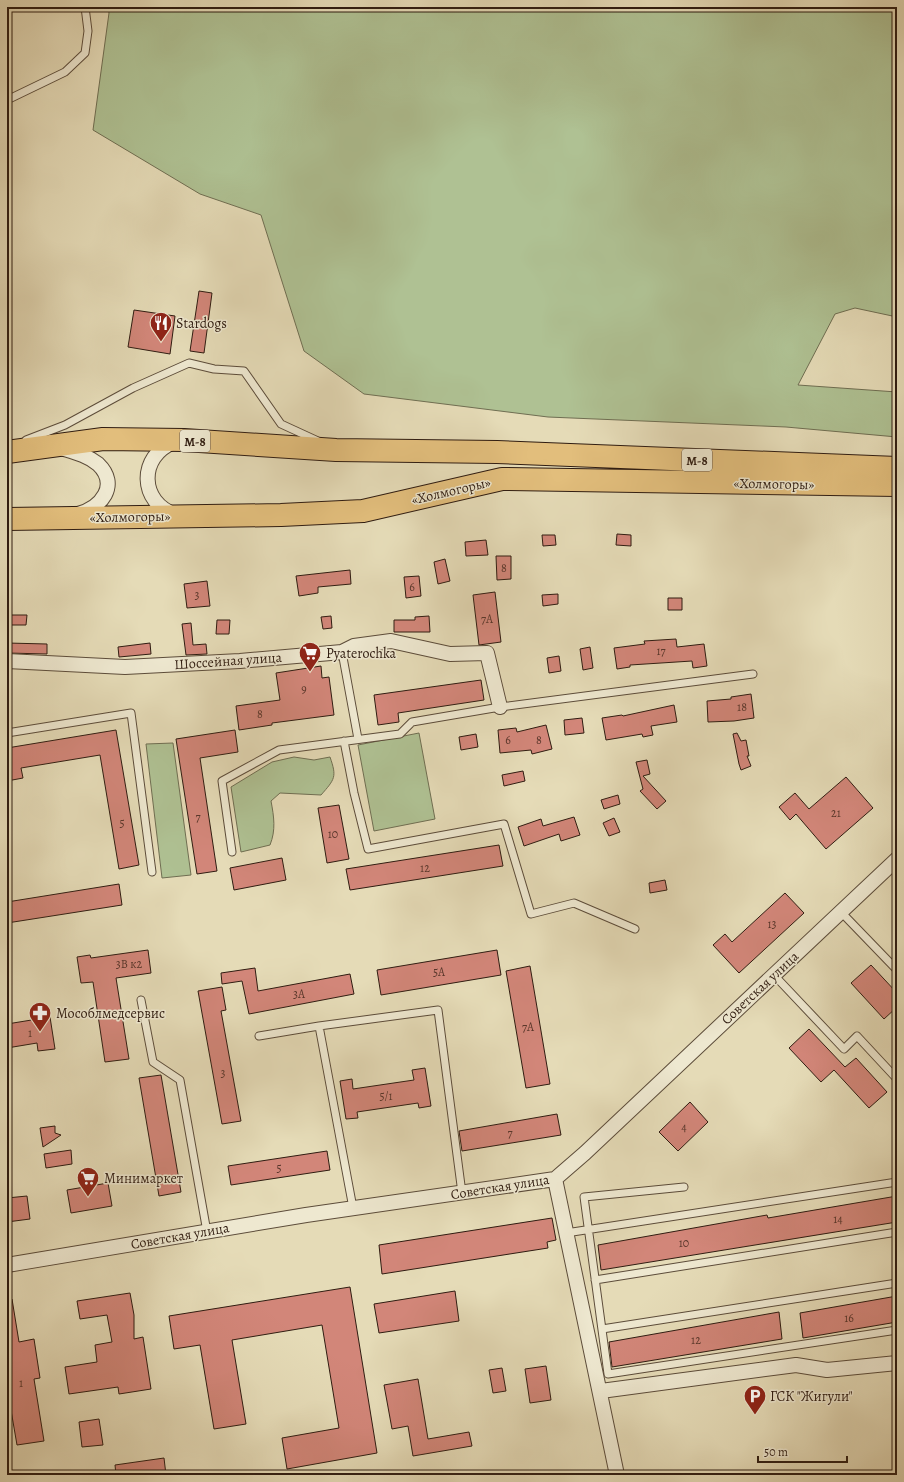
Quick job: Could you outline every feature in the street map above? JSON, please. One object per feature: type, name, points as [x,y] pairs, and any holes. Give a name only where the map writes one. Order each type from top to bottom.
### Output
[{"type":"highway","name":"«Холмогоры»","points":[[7,452],[103,439],[184,440],[336,450],[497,452],[897,468]]},
{"type":"highway","name":"«Холмогоры»","points":[[7,519],[281,515],[363,511],[502,479],[897,486]]},
{"type":"street","points":[[184,440],[176,441],[161,449],[150,463],[147,479],[150,492],[156,503],[170,513],[187,517]]},
{"type":"street","points":[[54,446],[78,452],[89,458],[104,472],[107,479],[107,488],[104,497],[98,505],[86,512],[62,518]]},
{"type":"street","name":"Шоссейная улица","points":[[7,661],[125,667],[240,661],[342,652],[354,646],[391,641],[450,654],[487,653],[500,707]]},
{"type":"street","name":"Советская улица","points":[[7,1265],[353,1208],[555,1179],[585,1153],[897,860]]},
{"type":"street","points":[[555,1179],[617,1475]]},
{"type":"street","points":[[600,1391],[796,1365],[827,1370],[897,1363]]},
{"type":"lane","points":[[7,100],[65,72],[85,53],[88,31],[85,7]]},
{"type":"lane","points":[[7,448],[65,425],[133,388],[189,363],[214,369],[244,371],[281,424],[336,450]]},
{"type":"lane","points":[[342,652],[358,739]]},
{"type":"lane","points":[[232,852],[222,781],[279,750],[400,734],[412,722],[500,707],[753,674]]},
{"type":"lane","points":[[7,733],[131,713],[152,872]]},
{"type":"lane","points":[[344,741],[354,794],[368,849],[504,824],[531,914],[574,903],[635,929]]},
{"type":"lane","points":[[841,912],[897,970]]},
{"type":"lane","points":[[774,975],[844,1049],[858,1036],[897,1079]]},
{"type":"lane","points":[[141,1000],[153,1062],[180,1080],[207,1232]]},
{"type":"lane","points":[[259,1036],[319,1026],[438,1010],[462,1193]]},
{"type":"lane","points":[[319,1026],[353,1208]]},
{"type":"lane","points":[[566,1233],[897,1182]]},
{"type":"lane","points":[[684,1187],[584,1197],[587,1230],[608,1374],[897,1330]]},
{"type":"lane","points":[[595,1280],[897,1232]]},
{"type":"lane","points":[[602,1329],[897,1283]]},
{"type":"green space","points":[[108,7],[897,7],[897,317],[855,308],[835,314],[798,385],[897,392],[897,437],[786,427],[548,417],[364,394],[304,351],[261,215],[200,194],[93,130],[109,13]]},
{"type":"green space","points":[[419,733],[435,819],[374,831],[358,745]]},
{"type":"green space","points":[[173,743],[191,875],[162,878],[146,744]]},
{"type":"green space","points":[[294,757],[314,760],[330,757],[334,769],[332,781],[321,795],[280,793],[271,801],[274,823],[270,845],[241,852],[231,787],[272,762]]},
{"type":"building","points":[[199,291],[212,293],[204,353],[190,351]]},
{"type":"building","points":[[134,310],[175,316],[170,354],[128,347]]},
{"type":"building","points":[[617,534],[631,535],[631,546],[616,545]]},
{"type":"building","points":[[542,535],[555,535],[556,545],[543,546]]},
{"type":"building","points":[[486,540],[488,555],[466,556],[465,542]]},
{"type":"building","points":[[496,556],[511,556],[511,579],[497,580]]},
{"type":"building","points":[[445,559],[450,581],[438,584],[434,562]]},
{"type":"building","points":[[350,570],[351,584],[318,587],[318,593],[299,596],[296,576]]},
{"type":"building","points":[[419,576],[421,596],[406,598],[404,577]]},
{"type":"building","points":[[207,581],[210,606],[187,608],[184,584]]},
{"type":"building","points":[[495,592],[501,642],[479,645],[473,595]]},
{"type":"building","points":[[558,594],[558,604],[543,606],[542,595]]},
{"type":"building","points":[[668,598],[682,598],[682,610],[668,610]]},
{"type":"building","points":[[7,615],[27,615],[26,625],[7,625]]},
{"type":"building","points":[[331,616],[332,628],[323,629],[321,617]]},
{"type":"building","points":[[429,616],[430,632],[394,632],[394,620],[415,620],[415,617]]},
{"type":"building","points":[[217,620],[230,620],[229,634],[216,634]]},
{"type":"building","points":[[191,623],[193,645],[206,644],[207,654],[186,655],[182,624]]},
{"type":"building","points":[[676,639],[677,647],[704,644],[707,666],[693,668],[692,661],[630,665],[630,667],[617,669],[614,648],[645,644],[644,641]]},
{"type":"building","points":[[7,643],[47,644],[47,654],[7,653]]},
{"type":"building","points":[[150,643],[151,654],[119,657],[118,647]]},
{"type":"building","points":[[590,647],[593,668],[583,670],[580,649]]},
{"type":"building","points":[[559,656],[561,671],[549,673],[547,658]]},
{"type":"building","points":[[321,666],[322,678],[329,677],[334,715],[272,723],[272,725],[239,730],[236,706],[280,700],[276,673]]},
{"type":"building","points":[[481,680],[484,700],[398,713],[399,722],[378,725],[374,695]]},
{"type":"building","points":[[751,694],[754,718],[734,721],[708,722],[707,701],[731,699],[731,697]]},
{"type":"building","points":[[674,705],[677,722],[651,726],[653,735],[643,737],[642,734],[606,740],[602,718],[623,716]]},
{"type":"building","points":[[582,718],[584,733],[565,735],[564,720]]},
{"type":"building","points":[[546,725],[552,749],[532,754],[531,750],[500,753],[498,730],[516,728],[517,732]]},
{"type":"building","points":[[116,730],[139,865],[119,869],[100,755],[21,768],[23,778],[7,781],[7,748]]},
{"type":"building","points":[[235,730],[238,752],[200,758],[217,871],[197,874],[176,739]]},
{"type":"building","points":[[737,733],[741,741],[746,740],[749,756],[747,756],[751,766],[741,770],[733,734]]},
{"type":"building","points":[[476,734],[478,747],[461,750],[459,737]]},
{"type":"building","points":[[647,760],[650,774],[643,776],[666,801],[657,809],[640,791],[643,789],[636,762]]},
{"type":"building","points":[[523,771],[525,781],[504,786],[502,775]]},
{"type":"building","points":[[846,777],[873,808],[826,849],[796,814],[790,820],[779,807],[795,793],[809,809]]},
{"type":"building","points":[[618,795],[620,804],[604,809],[601,800]]},
{"type":"building","points":[[339,805],[349,859],[327,863],[318,808]]},
{"type":"building","points":[[574,817],[580,835],[561,841],[559,834],[524,846],[518,827],[541,819],[543,826]]},
{"type":"building","points":[[614,818],[620,832],[609,836],[603,823]]},
{"type":"building","points":[[499,845],[503,866],[350,890],[346,869]]},
{"type":"building","points":[[282,858],[286,880],[234,890],[230,868]]},
{"type":"building","points":[[665,880],[667,890],[650,893],[649,883]]},
{"type":"building","points":[[119,884],[122,905],[7,923],[7,902]]},
{"type":"building","points":[[785,893],[804,913],[739,973],[713,945],[725,934],[732,942]]},
{"type":"building","points":[[148,950],[151,973],[116,978],[129,1059],[105,1062],[93,982],[81,983],[77,957],[90,955],[91,958]]},
{"type":"building","points":[[497,950],[501,975],[381,995],[377,970]]},
{"type":"building","points":[[871,965],[897,993],[897,1007],[884,1019],[851,983]]},
{"type":"building","points":[[530,966],[550,1084],[526,1088],[506,971]]},
{"type":"building","points":[[255,968],[258,991],[350,974],[354,994],[249,1014],[242,981],[222,984],[221,973]]},
{"type":"building","points":[[222,987],[226,1010],[221,1011],[241,1121],[222,1124],[198,991]]},
{"type":"building","points":[[50,1017],[55,1049],[38,1051],[37,1043],[7,1048],[7,1024]]},
{"type":"building","points":[[809,1029],[845,1067],[856,1058],[887,1092],[869,1108],[834,1070],[821,1082],[789,1048]]},
{"type":"building","points":[[425,1068],[431,1106],[419,1108],[418,1103],[357,1112],[358,1118],[346,1119],[340,1081],[352,1079],[353,1089],[414,1080],[412,1070]]},
{"type":"building","points":[[161,1075],[181,1192],[159,1196],[139,1078]]},
{"type":"building","points":[[690,1102],[708,1122],[678,1151],[659,1132]]},
{"type":"building","points":[[557,1114],[561,1135],[462,1151],[459,1131]]},
{"type":"building","points":[[55,1126],[55,1133],[61,1135],[43,1147],[40,1128]]},
{"type":"building","points":[[71,1150],[72,1164],[46,1168],[44,1154]]},
{"type":"building","points":[[327,1151],[330,1170],[231,1185],[228,1166]]},
{"type":"building","points":[[108,1183],[112,1206],[71,1213],[67,1190]]},
{"type":"building","points":[[27,1196],[30,1219],[7,1222],[7,1198]]},
{"type":"building","points":[[897,1196],[897,1222],[601,1270],[598,1245],[767,1215],[768,1218]]},
{"type":"building","points":[[552,1218],[556,1240],[547,1242],[548,1248],[382,1274],[379,1245]]},
{"type":"building","points":[[350,1287],[377,1453],[287,1469],[282,1438],[339,1428],[322,1325],[232,1340],[246,1424],[214,1429],[200,1345],[174,1349],[169,1316]]},
{"type":"building","points":[[455,1291],[459,1321],[379,1333],[374,1304]]},
{"type":"building","points":[[130,1293],[134,1315],[134,1339],[143,1337],[151,1389],[119,1394],[118,1387],[69,1394],[65,1367],[97,1362],[95,1345],[112,1342],[107,1315],[80,1319],[77,1301]]},
{"type":"building","points":[[897,1296],[897,1322],[803,1338],[800,1313]]},
{"type":"building","points":[[7,1299],[12,1299],[19,1342],[34,1339],[40,1378],[34,1379],[44,1441],[17,1445],[7,1387]]},
{"type":"building","points":[[779,1312],[782,1339],[612,1367],[609,1342]]},
{"type":"building","points":[[546,1366],[551,1400],[530,1403],[525,1369]]},
{"type":"building","points":[[502,1368],[506,1391],[493,1393],[489,1370]]},
{"type":"building","points":[[418,1379],[428,1439],[469,1432],[472,1446],[413,1456],[408,1426],[392,1429],[384,1385]]},
{"type":"building","points":[[99,1419],[103,1445],[82,1447],[79,1422]]},
{"type":"building","points":[[164,1458],[166,1475],[116,1475],[115,1465]]},
{"type":"place","name":"Stardogs","points":[[161,342]]},
{"type":"place","name":"Pyaterochka","points":[[310,672]]},
{"type":"place","name":"Мособлмедсервис","points":[[40,1032]]},
{"type":"place","name":"Минимаркет","points":[[88,1198]]},
{"type":"place","name":"ГСК \"Жигули\"","points":[[755,1416]]}]
